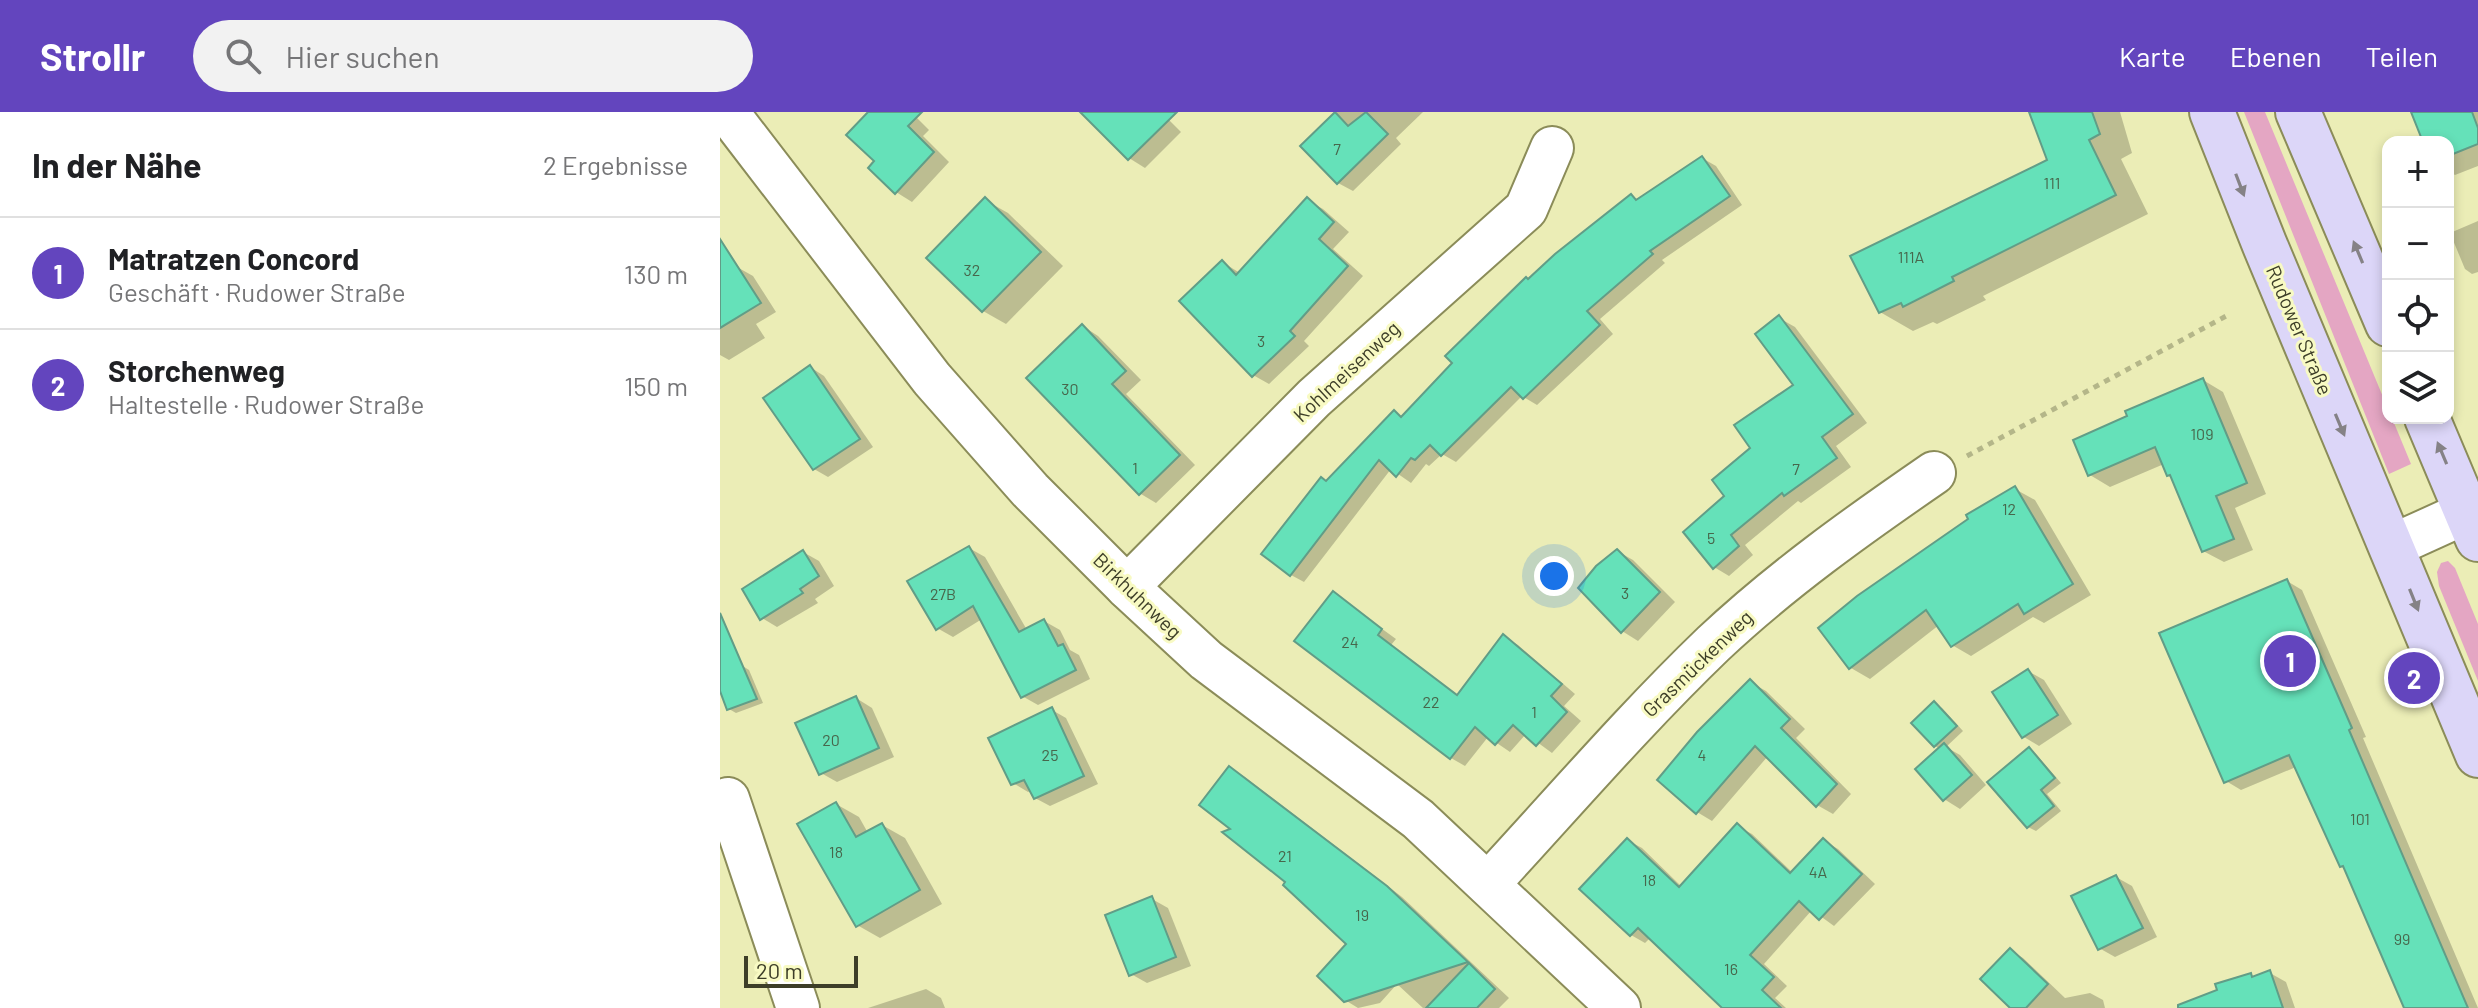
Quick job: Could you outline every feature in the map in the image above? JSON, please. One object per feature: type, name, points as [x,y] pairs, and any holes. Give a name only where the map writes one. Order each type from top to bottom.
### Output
[{"type":"main road","name":"Rudower Straße","points":[[2212,112],[2478,755]]},
{"type":"main road","points":[[2298,112],[2382,310]]},
{"type":"main road","points":[[2430,424],[2474,519]]},
{"type":"street","name":"Birkhuhnweg","points":[[727,112],[932,379],[1030,490],[1206,660],[1418,819],[1619,1008]]},
{"type":"street","name":"Kohlmeisenweg","points":[[1127,587],[1314,398],[1526,209],[1552,148]]},
{"type":"street","name":"Grasmückenweg","points":[[1488,884],[1713,644],[1815,557],[1934,473]]},
{"type":"street","points":[[2392,546],[2474,519]]},
{"type":"street","points":[[728,799],[798,1008]]},
{"type":"path","points":[[1934,473],[2230,314]]},
{"type":"shaded area","points":[[2244,112],[2265,112],[2382,395],[2382,424],[2394,424],[2411,464],[2389,474]]},
{"type":"shaded area","points":[[2448,561],[2455,568],[2478,624],[2478,681],[2439,586],[2437,572],[2441,563]]},
{"type":"building","points":[[868,112],[922,112],[908,126],[934,152],[895,194],[868,168],[874,161],[846,135]]},
{"type":"building","points":[[1080,112],[1177,112],[1128,160]]},
{"type":"building","points":[[1335,112],[1348,126],[1366,112],[1388,134],[1337,184],[1300,146]]},
{"type":"building","points":[[2029,112],[2092,112],[2100,134],[2089,140],[2116,195],[1952,277],[1954,281],[1903,307],[1901,303],[1879,313],[1850,256],[2047,160]]},
{"type":"building","points":[[2411,112],[2472,112],[2478,128],[2478,144],[2454,154],[2454,136],[2421,136]]},
{"type":"building","points":[[1702,156],[1730,196],[1650,251],[1653,254],[1587,311],[1600,325],[1523,399],[1511,387],[1441,456],[1430,445],[1415,460],[1411,458],[1396,477],[1379,460],[1290,576],[1261,554],[1321,477],[1326,481],[1394,410],[1401,417],[1452,363],[1445,356],[1526,277],[1528,279],[1631,194],[1636,200]]},
{"type":"building","points":[[985,197],[1041,252],[982,312],[926,258]]},
{"type":"building","points":[[1307,197],[1334,222],[1319,239],[1348,266],[1290,331],[1295,336],[1252,377],[1179,301],[1222,260],[1236,275]]},
{"type":"building","points":[[720,239],[761,303],[720,328]]},
{"type":"building","points":[[1779,315],[1853,414],[1822,437],[1837,458],[1784,496],[1782,493],[1731,535],[1739,546],[1713,569],[1683,532],[1724,496],[1712,480],[1750,448],[1734,425],[1793,385],[1755,334]]},
{"type":"building","points":[[1082,324],[1126,371],[1112,384],[1180,455],[1139,495],[1026,378]]},
{"type":"building","points":[[810,365],[860,439],[813,470],[763,398]]},
{"type":"building","points":[[2203,378],[2247,483],[2216,496],[2234,539],[2202,552],[2155,447],[2088,476],[2073,440],[2127,416],[2125,411]]},
{"type":"building","points":[[2015,486],[2073,584],[2024,614],[2018,604],[1951,647],[1926,610],[1849,669],[1818,628],[1857,596],[1968,519],[1966,515]]},
{"type":"building","points":[[969,546],[1019,632],[1044,619],[1058,646],[1063,644],[1076,670],[1021,698],[973,606],[936,630],[907,581]]},
{"type":"building","points":[[1617,549],[1660,592],[1621,633],[1578,588],[1596,566]]},
{"type":"building","points":[[803,550],[819,576],[800,589],[803,593],[760,620],[742,589]]},
{"type":"building","points":[[2287,579],[2468,1008],[2404,1008],[2343,866],[2340,867],[2289,755],[2224,783],[2159,633]]},
{"type":"building","points":[[1333,591],[1382,629],[1378,635],[1457,695],[1503,634],[1562,684],[1551,696],[1567,712],[1536,746],[1513,725],[1495,745],[1475,727],[1450,759],[1294,641]]},
{"type":"building","points":[[720,613],[757,699],[727,710],[720,691]]},
{"type":"building","points":[[2028,669],[2058,715],[2022,738],[1992,692]]},
{"type":"building","points":[[1750,679],[1790,719],[1781,728],[1837,784],[1816,807],[1755,746],[1696,814],[1657,780],[1697,732]]},
{"type":"building","points":[[856,696],[879,748],[819,775],[795,723]]},
{"type":"building","points":[[1934,701],[1957,726],[1934,747],[1911,723]]},
{"type":"building","points":[[1052,707],[1084,776],[1034,799],[1024,780],[1011,785],[988,738]]},
{"type":"building","points":[[1944,743],[1972,775],[1943,801],[1915,769]]},
{"type":"building","points":[[2029,747],[2055,778],[2041,790],[2054,806],[2027,828],[1987,782]]},
{"type":"building","points":[[1229,766],[1387,886],[1468,962],[1344,1002],[1317,976],[1346,944],[1283,885],[1285,882],[1222,832],[1230,829],[1199,805]]},
{"type":"building","points":[[836,802],[856,837],[882,823],[920,890],[856,927],[797,824]]},
{"type":"building","points":[[1737,823],[1790,873],[1823,838],[1862,874],[1819,920],[1799,901],[1750,955],[1774,977],[1762,990],[1781,1008],[1722,1008],[1638,928],[1630,936],[1579,889],[1627,838],[1679,887]]},
{"type":"building","points":[[2116,875],[2143,928],[2098,950],[2071,896]]},
{"type":"building","points":[[1152,896],[1176,957],[1129,976],[1105,915]]},
{"type":"building","points":[[2010,948],[2048,984],[2026,1008],[2010,1008],[1980,979]]},
{"type":"building","points":[[1469,963],[1495,989],[1477,1008],[1426,1008]]},
{"type":"building","points":[[2270,970],[2283,1008],[2178,1008],[2178,1005],[2217,990],[2215,984]]},
{"type":"place","name":"Matratzen Concord","points":[[2290,661]]},
{"type":"place","name":"Storchenweg","points":[[2414,678]]}]
